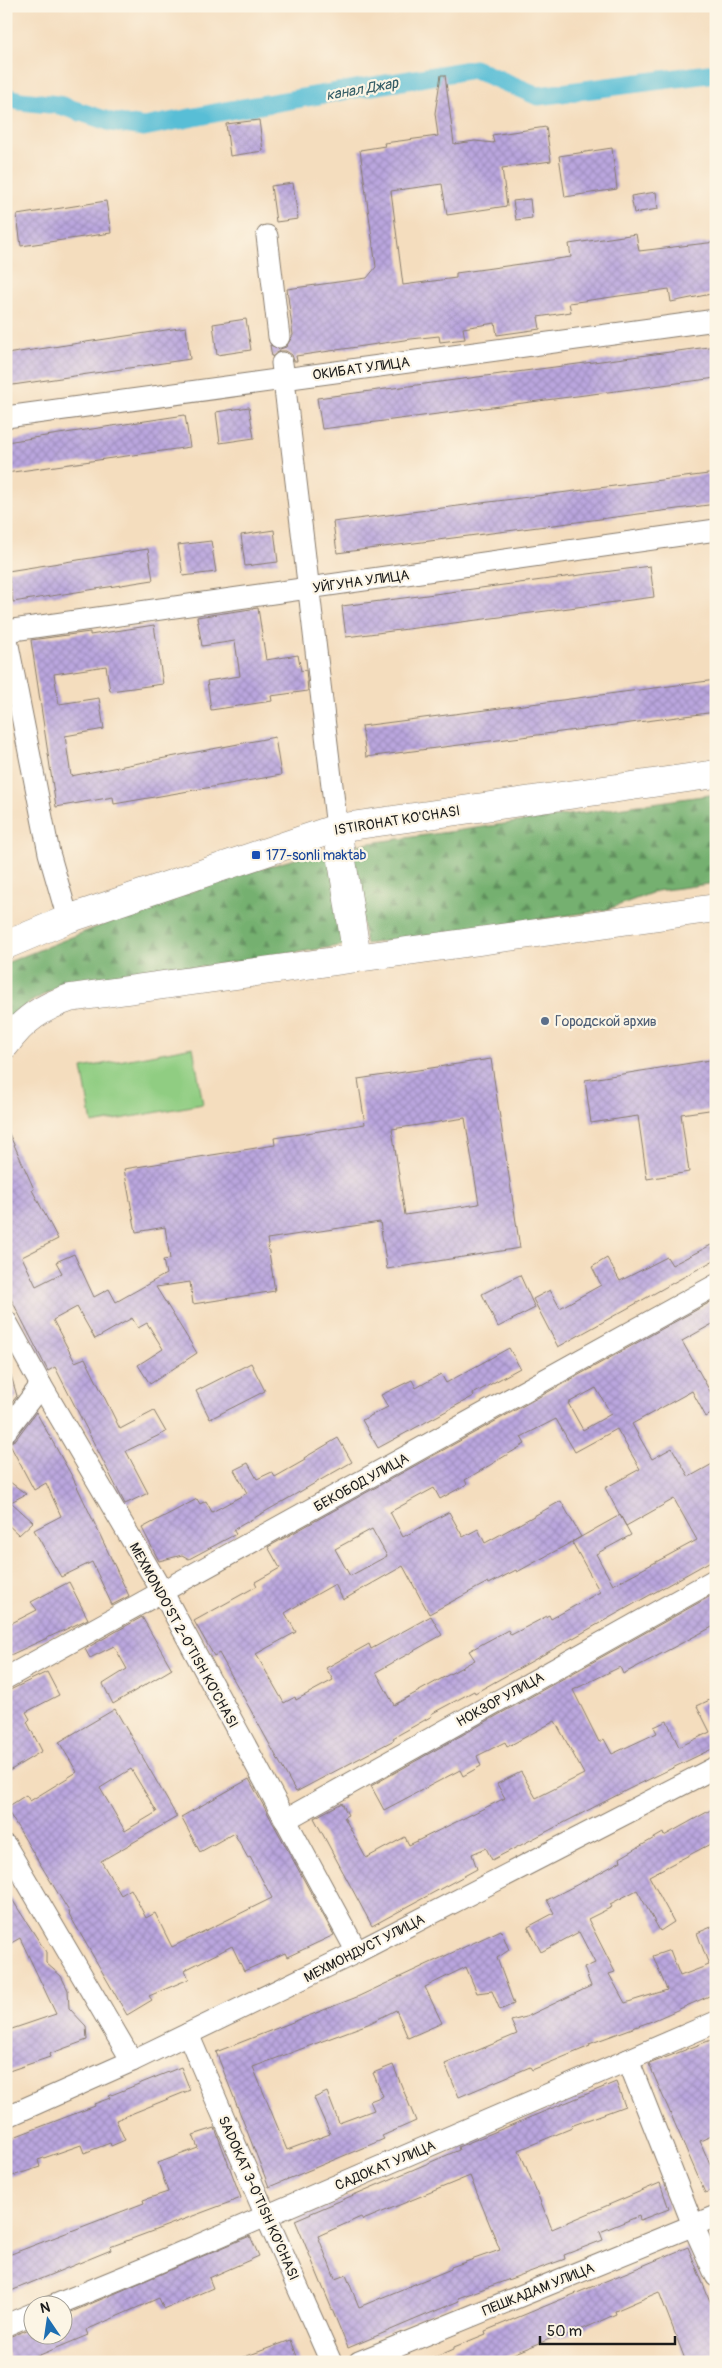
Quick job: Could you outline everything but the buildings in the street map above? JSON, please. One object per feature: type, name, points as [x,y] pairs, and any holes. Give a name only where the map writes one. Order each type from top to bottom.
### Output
[{"type":"main road","name":"ISTIROHAT KO'CHASI","points":[[6,945],[68,919],[338,828],[716,774]]},
{"type":"main road","points":[[338,828],[357,958]]},
{"type":"main road","points":[[6,1044],[22,1024],[38,1010],[70,998],[716,908]]},
{"type":"street","points":[[267,236],[279,337]]},
{"type":"street","name":"ОКИБАТ УЛИЦА","points":[[6,417],[283,371],[716,320]]},
{"type":"street","points":[[283,371],[338,828]]},
{"type":"street","name":"УЙГУНА УЛИЦА","points":[[6,633],[716,530]]},
{"type":"street","points":[[6,633],[49,853],[68,919]]},
{"type":"street","name":"БЕКОБОД УЛИЦА","points":[[6,1678],[163,1593],[716,1285]]},
{"type":"street","name":"MEXMONDO'ST 2-O'TISH KO'CHASI","points":[[6,1321],[41,1385],[163,1593],[357,1952]]},
{"type":"street","points":[[6,1432],[41,1385]]},
{"type":"street","name":"НОКЗОР УЛИЦА","points":[[285,1820],[716,1579]]},
{"type":"street","name":"МЕХМОНДУСТ УЛИЦА","points":[[6,2117],[132,2061],[357,1952],[716,1767]]},
{"type":"street","points":[[6,1846],[132,2061]]},
{"type":"street","name":"САДОКАТ УЛИЦА","points":[[72,2298],[716,2022]]},
{"type":"street","name":"SADOKAT 3-O'TISH KO'CHASI","points":[[188,2034],[266,2216],[332,2362]]},
{"type":"street","points":[[628,2060],[693,2225],[716,2276]]},
{"type":"street","name":"ПЕШКАДАМ УЛИЦА","points":[[359,2362],[716,2216]]},
{"type":"street","points":[[6,2325],[22,2318]]},
{"type":"green space","points":[[716,794],[716,883],[657,891],[606,910],[366,944],[349,846]]},
{"type":"green space","points":[[331,850],[346,945],[54,989],[27,1004],[6,1029],[6,963],[207,886]]},
{"type":"green space","points":[[193,1047],[203,1104],[92,1124],[82,1068]]},
{"type":"waterway","name":"канал Джар","points":[[6,97],[20,101],[59,105],[111,122],[144,127],[230,110],[474,69],[538,96],[716,73]]},
{"type":"place","name":"177-sonli maktab","points":[[256,855]]},
{"type":"place","name":"Городской архив","points":[[545,1021]]}]
